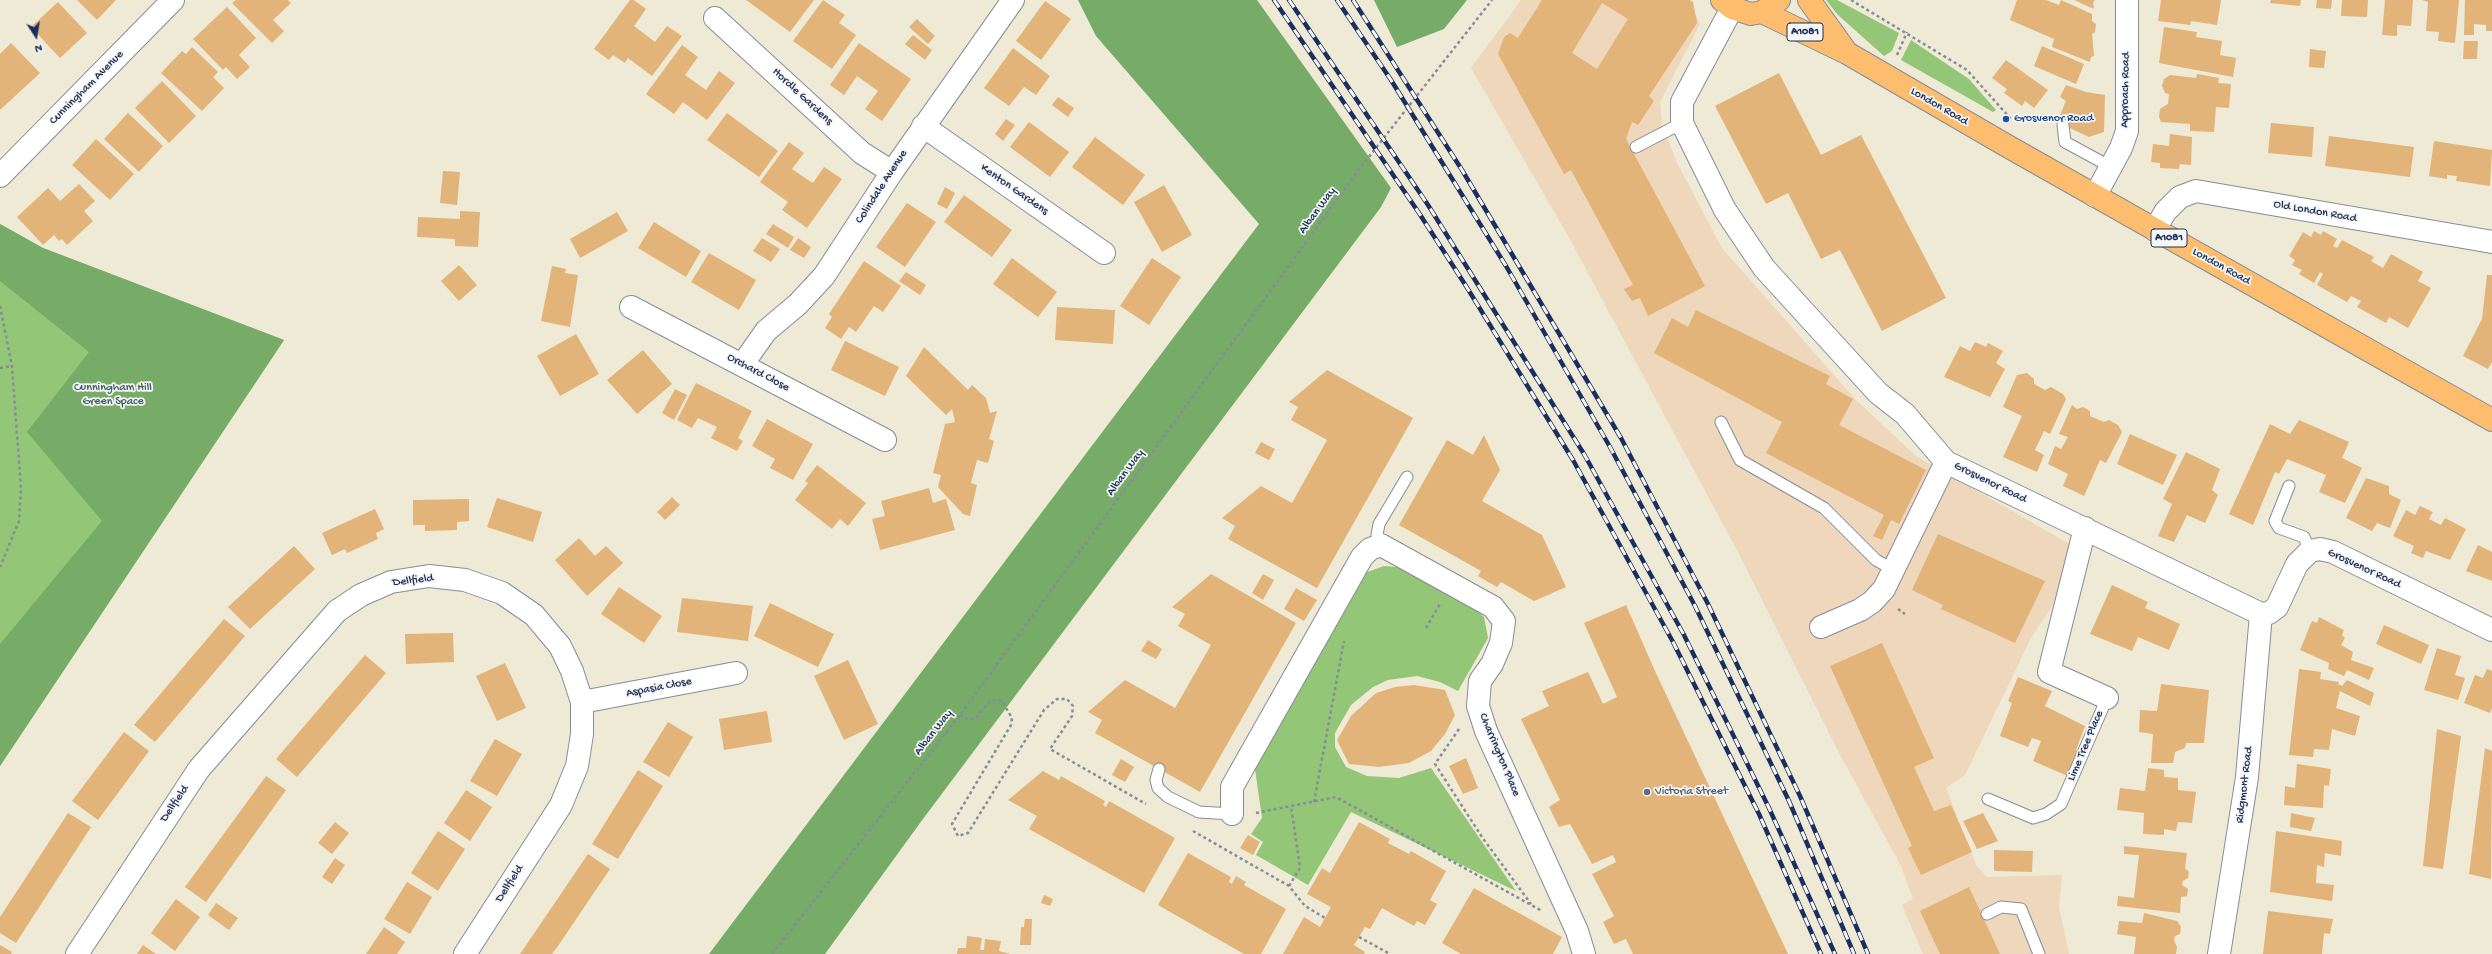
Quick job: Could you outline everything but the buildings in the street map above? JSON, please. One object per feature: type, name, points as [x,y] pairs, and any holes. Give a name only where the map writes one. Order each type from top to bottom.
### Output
[{"type":"main road","name":"London Road","points":[[1809,0],[1847,52]]},
{"type":"main road","name":"London Road","points":[[1727,4],[1751,14],[1770,6],[2095,196],[2492,420]]},
{"type":"street","name":"Cunningham Avenue","points":[[0,176],[173,0]]},
{"type":"street","name":"Colindale Avenue","points":[[742,365],[766,331],[798,304],[824,276],[923,126],[1013,0]]},
{"type":"street","name":"Approach Road","points":[[2095,196],[2111,167],[2127,131],[2127,0]]},
{"type":"street","name":"Grosvenor Road","points":[[1727,4],[1682,102],[1682,123],[1725,210],[1764,268],[1878,393],[1905,414],[1946,462],[2261,614],[2269,613],[2277,607],[2297,564],[2310,550],[2320,549],[2333,552],[2492,630]]},
{"type":"street","name":"Hordle Gardens","points":[[715,18],[862,153],[892,172]]},
{"type":"street","name":"Kenton Gardens","points":[[923,126],[1104,253]]},
{"type":"street","name":"Old London Road","points":[[2155,230],[2165,212],[2180,197],[2196,191],[2492,242]]},
{"type":"street","name":"Orchard Close","points":[[631,307],[886,440]]},
{"type":"street","points":[[1821,627],[1860,610],[1872,602],[1884,589],[1946,462]]},
{"type":"street","name":"Lime Tree Place","points":[[2085,528],[2049,672],[2107,698]]},
{"type":"street","points":[[1232,814],[1232,787],[1334,609],[1362,557],[1370,549],[1382,545]]},
{"type":"street","name":"Charrington Place","points":[[1382,545],[1450,585],[1493,607],[1504,621],[1501,643],[1492,664],[1480,681],[1478,701],[1486,731],[1577,930],[1584,954]]},
{"type":"street","name":"Dellfield","points":[[77,954],[199,769],[337,611],[361,595],[391,582],[429,576],[465,580],[502,593],[534,615],[560,646],[572,671],[582,702],[582,734],[577,766],[561,805],[465,954]]},
{"type":"street","name":"Ridgmont Road","points":[[2220,954],[2247,777],[2261,614]]},
{"type":"street","name":"Aspasia Close","points":[[582,702],[736,673]]},
{"type":"lane","points":[[1636,147],[1682,123]]},
{"type":"lane","points":[[2064,125],[2065,142],[2111,167]]},
{"type":"lane","points":[[1721,422],[1740,460],[1824,508],[1876,560],[1894,570]]},
{"type":"lane","points":[[1382,545],[1377,535],[1379,524],[1407,477]]},
{"type":"lane","points":[[2289,486],[2275,521],[2279,528],[2304,537],[2310,550]]},
{"type":"lane","name":"Lime Tree Place","points":[[1988,799],[2033,818],[2046,814],[2062,804],[2107,698]]},
{"type":"lane","points":[[1159,769],[1156,780],[1158,788],[1168,797],[1199,812],[1232,814]]},
{"type":"lane","points":[[1987,914],[2001,906],[2021,909],[2040,954]]},
{"type":"path","name":"Alban Way","points":[[772,954],[960,715],[1361,167],[1492,0]]},
{"type":"path","points":[[1851,0],[1967,70],[2012,120]]},
{"type":"path","points":[[0,306],[12,366],[21,489],[19,521],[0,567]]},
{"type":"path","points":[[0,368],[12,366]]},
{"type":"path","points":[[1426,628],[1450,585]]},
{"type":"path","points":[[1314,802],[1348,618],[1334,609]]},
{"type":"path","points":[[960,715],[970,720],[977,718],[991,700],[1002,701],[1012,718],[1012,726],[952,824],[958,836],[968,833],[1044,710],[1057,699],[1067,699],[1073,706],[1072,716]]},
{"type":"path","points":[[1478,701],[1435,764],[1482,836],[1532,906]]},
{"type":"path","points":[[1232,814],[1258,813],[1336,797],[1545,913]]},
{"type":"path","points":[[1289,886],[1300,868],[1291,806]]},
{"type":"path","points":[[1359,937],[1390,954]]},
{"type":"shaded area","points":[[1521,0],[1689,0],[1700,24],[1660,102],[1662,124],[1677,163],[1722,248],[1856,400],[1916,456],[2087,554],[2031,638],[1965,775],[1946,788],[1976,865],[1987,877],[2062,875],[2059,907],[2069,954],[1923,954],[1902,905],[1913,899],[1901,866],[1838,751],[1740,556],[1567,234],[1471,68]]},
{"type":"green space","points":[[1078,0],[1257,0],[1391,188],[1381,207],[920,823],[825,954],[709,954],[1259,224],[1096,36]]},
{"type":"green space","points":[[1374,0],[1467,0],[1444,29],[1397,47]]},
{"type":"green space","points":[[1826,0],[1837,0],[1899,33],[1892,51],[1884,56],[1838,15]]},
{"type":"green space","points":[[1911,40],[1969,79],[1996,110],[1993,112],[1901,60]]},
{"type":"green space","name":"Cunningham Hill Green Space","points":[[0,224],[43,248],[284,340],[0,766]]},
{"type":"green space","name":"Cunningham Hill Green Space","points":[[0,224],[43,248],[284,340],[0,766],[0,644],[102,521],[27,432],[89,352],[0,281]]},
{"type":"green space","points":[[1384,566],[1397,567],[1470,605],[1484,617],[1488,638],[1458,691],[1440,682],[1417,676],[1388,680],[1373,687],[1351,705],[1335,733],[1335,747],[1346,767],[1367,776],[1399,778],[1431,768],[1516,891],[1351,812],[1308,885],[1256,855],[1263,842],[1251,834],[1262,818],[1255,769],[1367,572]]},
{"type":"railway","points":[[1274,0],[1419,213],[1466,286],[1573,460],[1673,642],[1759,814],[1821,954]]},
{"type":"railway","points":[[1289,0],[1428,205],[1584,454],[1684,635],[1769,808],[1835,954]]},
{"type":"railway","points":[[1337,0],[1391,80],[1506,266],[1610,447],[1695,606],[1789,801],[1854,954]]},
{"type":"railway","points":[[1353,0],[1462,170],[1621,438],[1707,602],[1800,796],[1868,954]]},
{"type":"place","name":"Grosvenor Road","points":[[2006,119]]},
{"type":"place","name":"Victoria Street","points":[[1647,792]]}]
